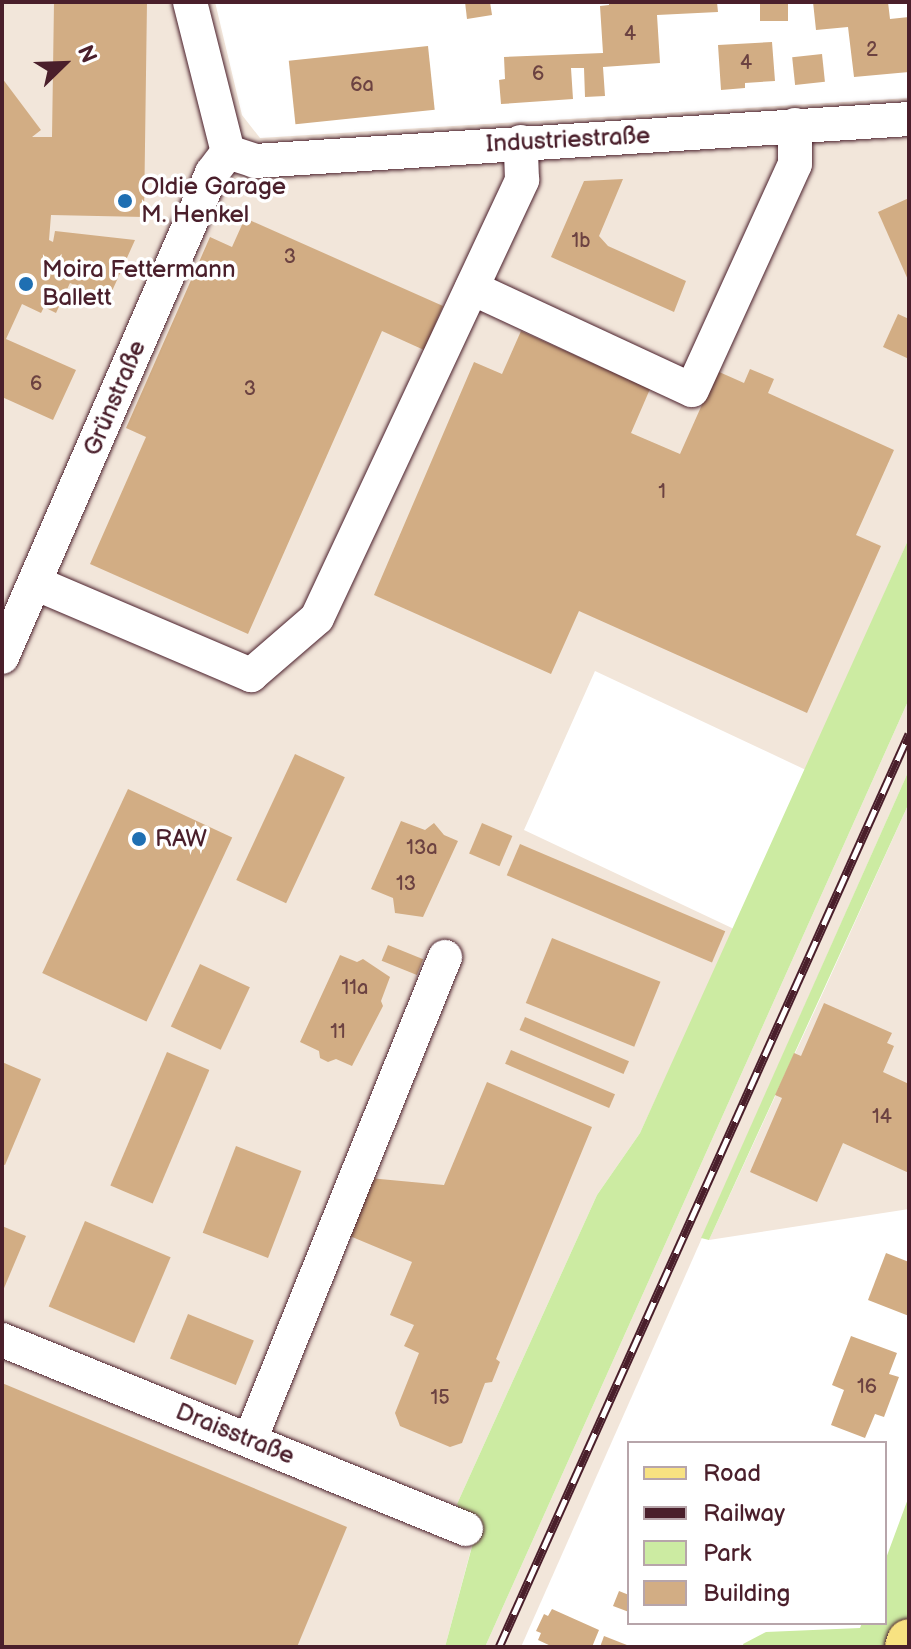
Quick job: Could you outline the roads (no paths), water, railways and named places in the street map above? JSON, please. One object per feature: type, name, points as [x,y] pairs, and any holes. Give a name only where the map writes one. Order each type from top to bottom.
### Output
[{"type":"street","points":[[190,2],[228,152]]},
{"type":"street","name":"Industriestraße","points":[[228,152],[255,161],[909,119]]},
{"type":"street","points":[[472,288],[692,390],[795,164],[795,125]]},
{"type":"street","points":[[35,583],[251,675],[317,618],[522,180],[521,142]]},
{"type":"street","name":"Grünstraße","points":[[2,657],[212,173],[228,152]]},
{"type":"street","points":[[250,1440],[445,957]]},
{"type":"street","name":"Draisstraße","points":[[2,1340],[466,1529]]},
{"type":"railway","points":[[499,1647],[909,734]]},
{"type":"place","name":"Oldie Garage M. Henkel","points":[[125,201]]},
{"type":"place","name":"Moira Fettermann Ballett","points":[[26,284]]},
{"type":"place","name":"RAW","points":[[139,839]]}]
